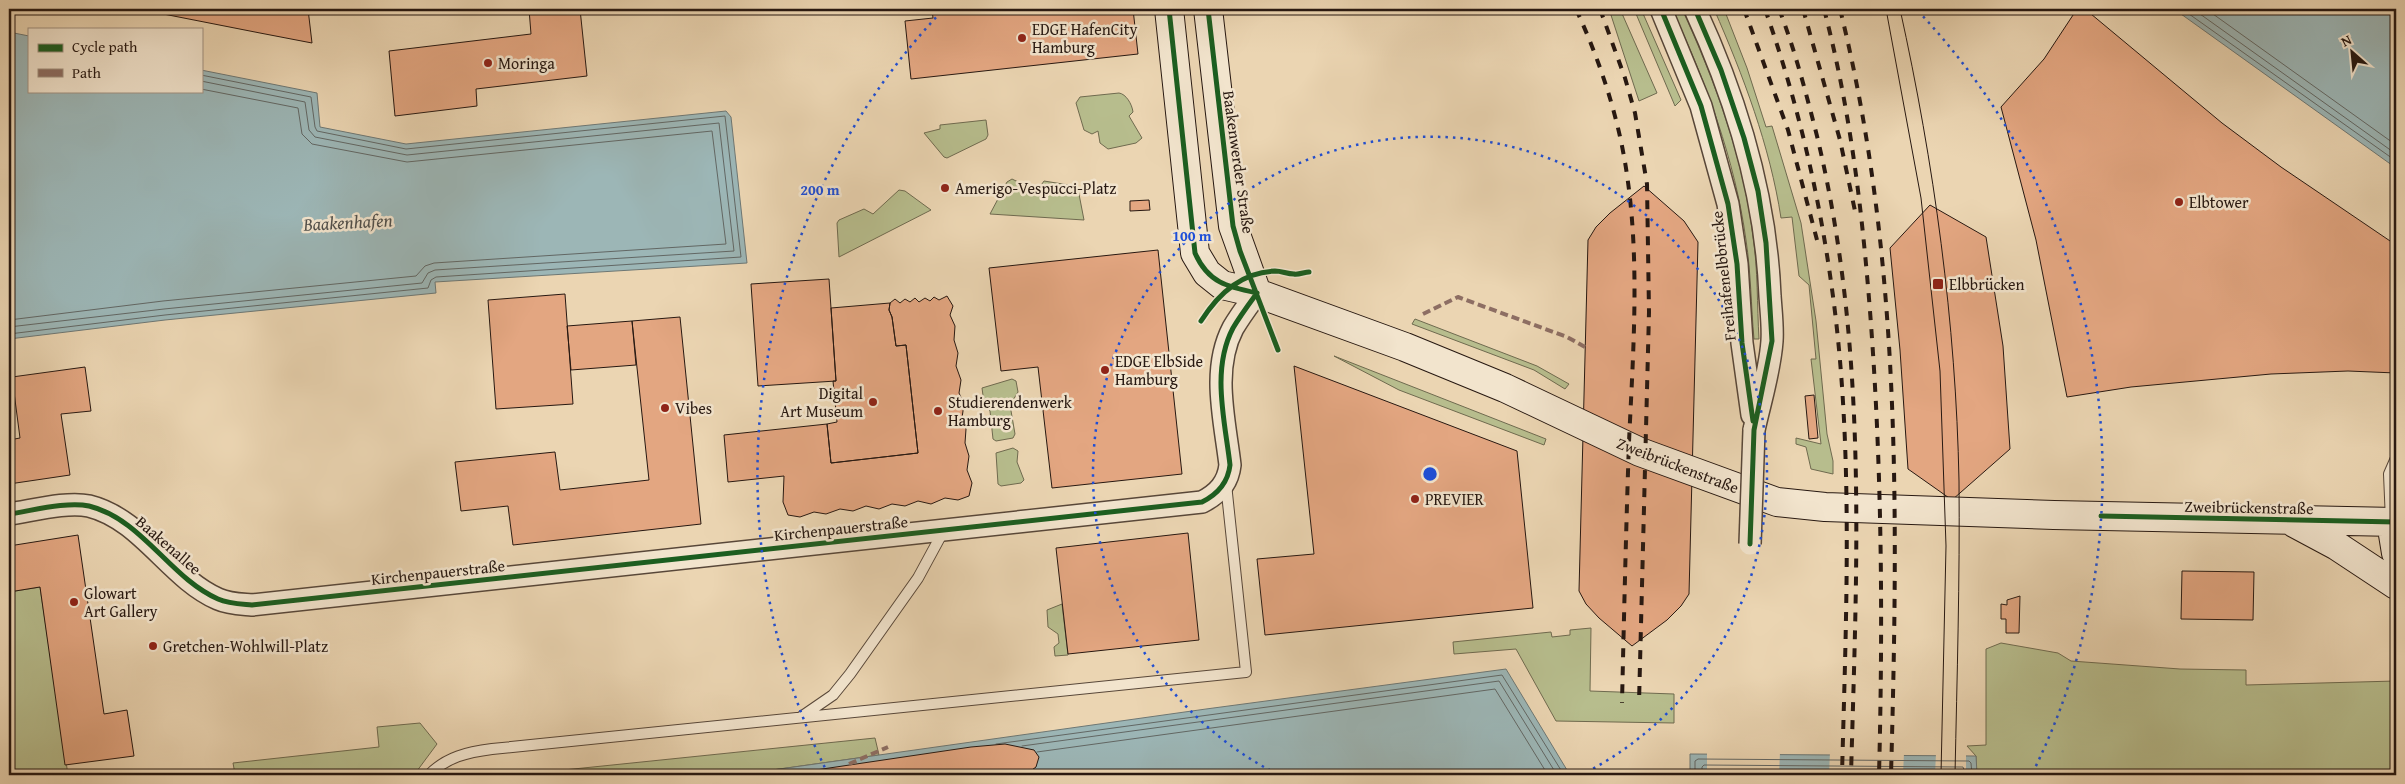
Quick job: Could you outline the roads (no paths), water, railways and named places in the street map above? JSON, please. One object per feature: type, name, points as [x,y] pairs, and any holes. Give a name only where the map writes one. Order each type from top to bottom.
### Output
[{"type":"main road","points":[[1169,9],[1196,254],[1208,273],[1222,285],[1257,292]]},
{"type":"main road","name":"Baakenwerder Straße","points":[[1208,9],[1233,226],[1257,292]]},
{"type":"main road","name":"Zweibrückenstraße","points":[[1257,292],[1405,346],[1505,388],[1640,452],[1777,502],[1825,506],[2054,515],[2394,522]]},
{"type":"main road","points":[[2290,521],[2337,546],[2396,585]]},
{"type":"main road","points":[[2394,522],[2396,552]]},
{"type":"street","name":"Freihafenelbbrücke","points":[[1662,9],[1701,106],[1715,150],[1728,204],[1737,264],[1742,343],[1754,430]]},
{"type":"street","name":"Freihafenelbbrücke","points":[[1695,9],[1721,70],[1739,122],[1763,220],[1769,275],[1772,342],[1754,430],[1750,544]]},
{"type":"street","points":[[1226,482],[1230,465],[1221,368],[1233,328],[1257,292]]},
{"type":"street","name":"Kirchenpauerstraße","points":[[252,605],[1202,502],[1219,491],[1226,482]]},
{"type":"street","name":"Baakenallee","points":[[9,514],[81,505],[106,512],[125,524],[203,592],[220,600],[252,605]]},
{"type":"lane","points":[[2394,522],[2389,474],[2396,458]]},
{"type":"lane","points":[[429,775],[444,762],[475,751],[1246,672],[1226,482]]},
{"type":"lane","points":[[798,718],[832,695],[850,674],[918,578],[944,530]]},
{"type":"water","points":[[2174,9],[2396,9],[2396,168]]},
{"type":"water","name":"Baakenhafen","points":[[9,32],[28,36],[28,92],[202,92],[202,70],[317,93],[320,127],[406,144],[726,111],[731,117],[747,263],[435,282],[436,293],[165,320],[9,339]]},
{"type":"water","points":[[1506,669],[1570,775],[737,775],[1206,709]]},
{"type":"water","points":[[1690,754],[1976,756],[1977,773],[2012,775],[1690,775]]},
{"type":"tram line","points":[[1886,9],[1921,198],[1940,371],[1946,546],[1941,775]]},
{"type":"tram line","points":[[1900,9],[1933,184],[1948,303],[1953,362],[1959,481],[1955,775]]},
{"type":"railway","points":[[1576,9],[1601,69],[1614,111],[1627,175],[1631,208],[1634,342],[1628,475],[1622,703]]},
{"type":"railway","points":[[1600,9],[1625,78],[1635,113],[1647,184],[1649,312],[1639,703]]},
{"type":"railway","points":[[1744,9],[1788,130],[1817,240]]},
{"type":"railway","points":[[1765,9],[1797,112],[1814,182],[1827,253],[1839,348],[1846,470],[1847,532],[1842,775]]},
{"type":"railway","points":[[1779,9],[1795,56],[1817,136],[1833,216],[1845,295],[1852,375],[1855,454],[1856,534],[1851,775]]},
{"type":"railway","points":[[1803,9],[1840,140],[1855,211]]},
{"type":"railway","points":[[1824,9],[1841,84],[1854,159],[1870,311],[1879,485],[1881,659],[1879,775]]},
{"type":"railway","points":[[1840,9],[1860,103],[1875,198],[1885,294],[1894,486],[1895,582],[1891,775]]},
{"type":"place","name":"EDGE HafenCity Hamburg","points":[[1022,38]]},
{"type":"place","name":"Moringa","points":[[488,63]]},
{"type":"place","name":"Amerigo-Vespucci-Platz","points":[[945,188]]},
{"type":"place","name":"Elbtower","points":[[2179,202]]},
{"type":"place","name":"Elbbrücken","points":[[1938,284]]},
{"type":"place","name":"EDGE ElbSide Hamburg","points":[[1105,370]]},
{"type":"place","name":"Digital Art Museum","points":[[873,402]]},
{"type":"place","name":"Vibes","points":[[665,408]]},
{"type":"place","name":"Studierendenwerk Hamburg","points":[[938,411]]},
{"type":"place","name":"PREVIER","points":[[1415,499]]},
{"type":"place","name":"Glowart Art Gallery","points":[[74,602]]},
{"type":"place","name":"Gretchen-Wohlwill-Platz","points":[[153,646]]}]
